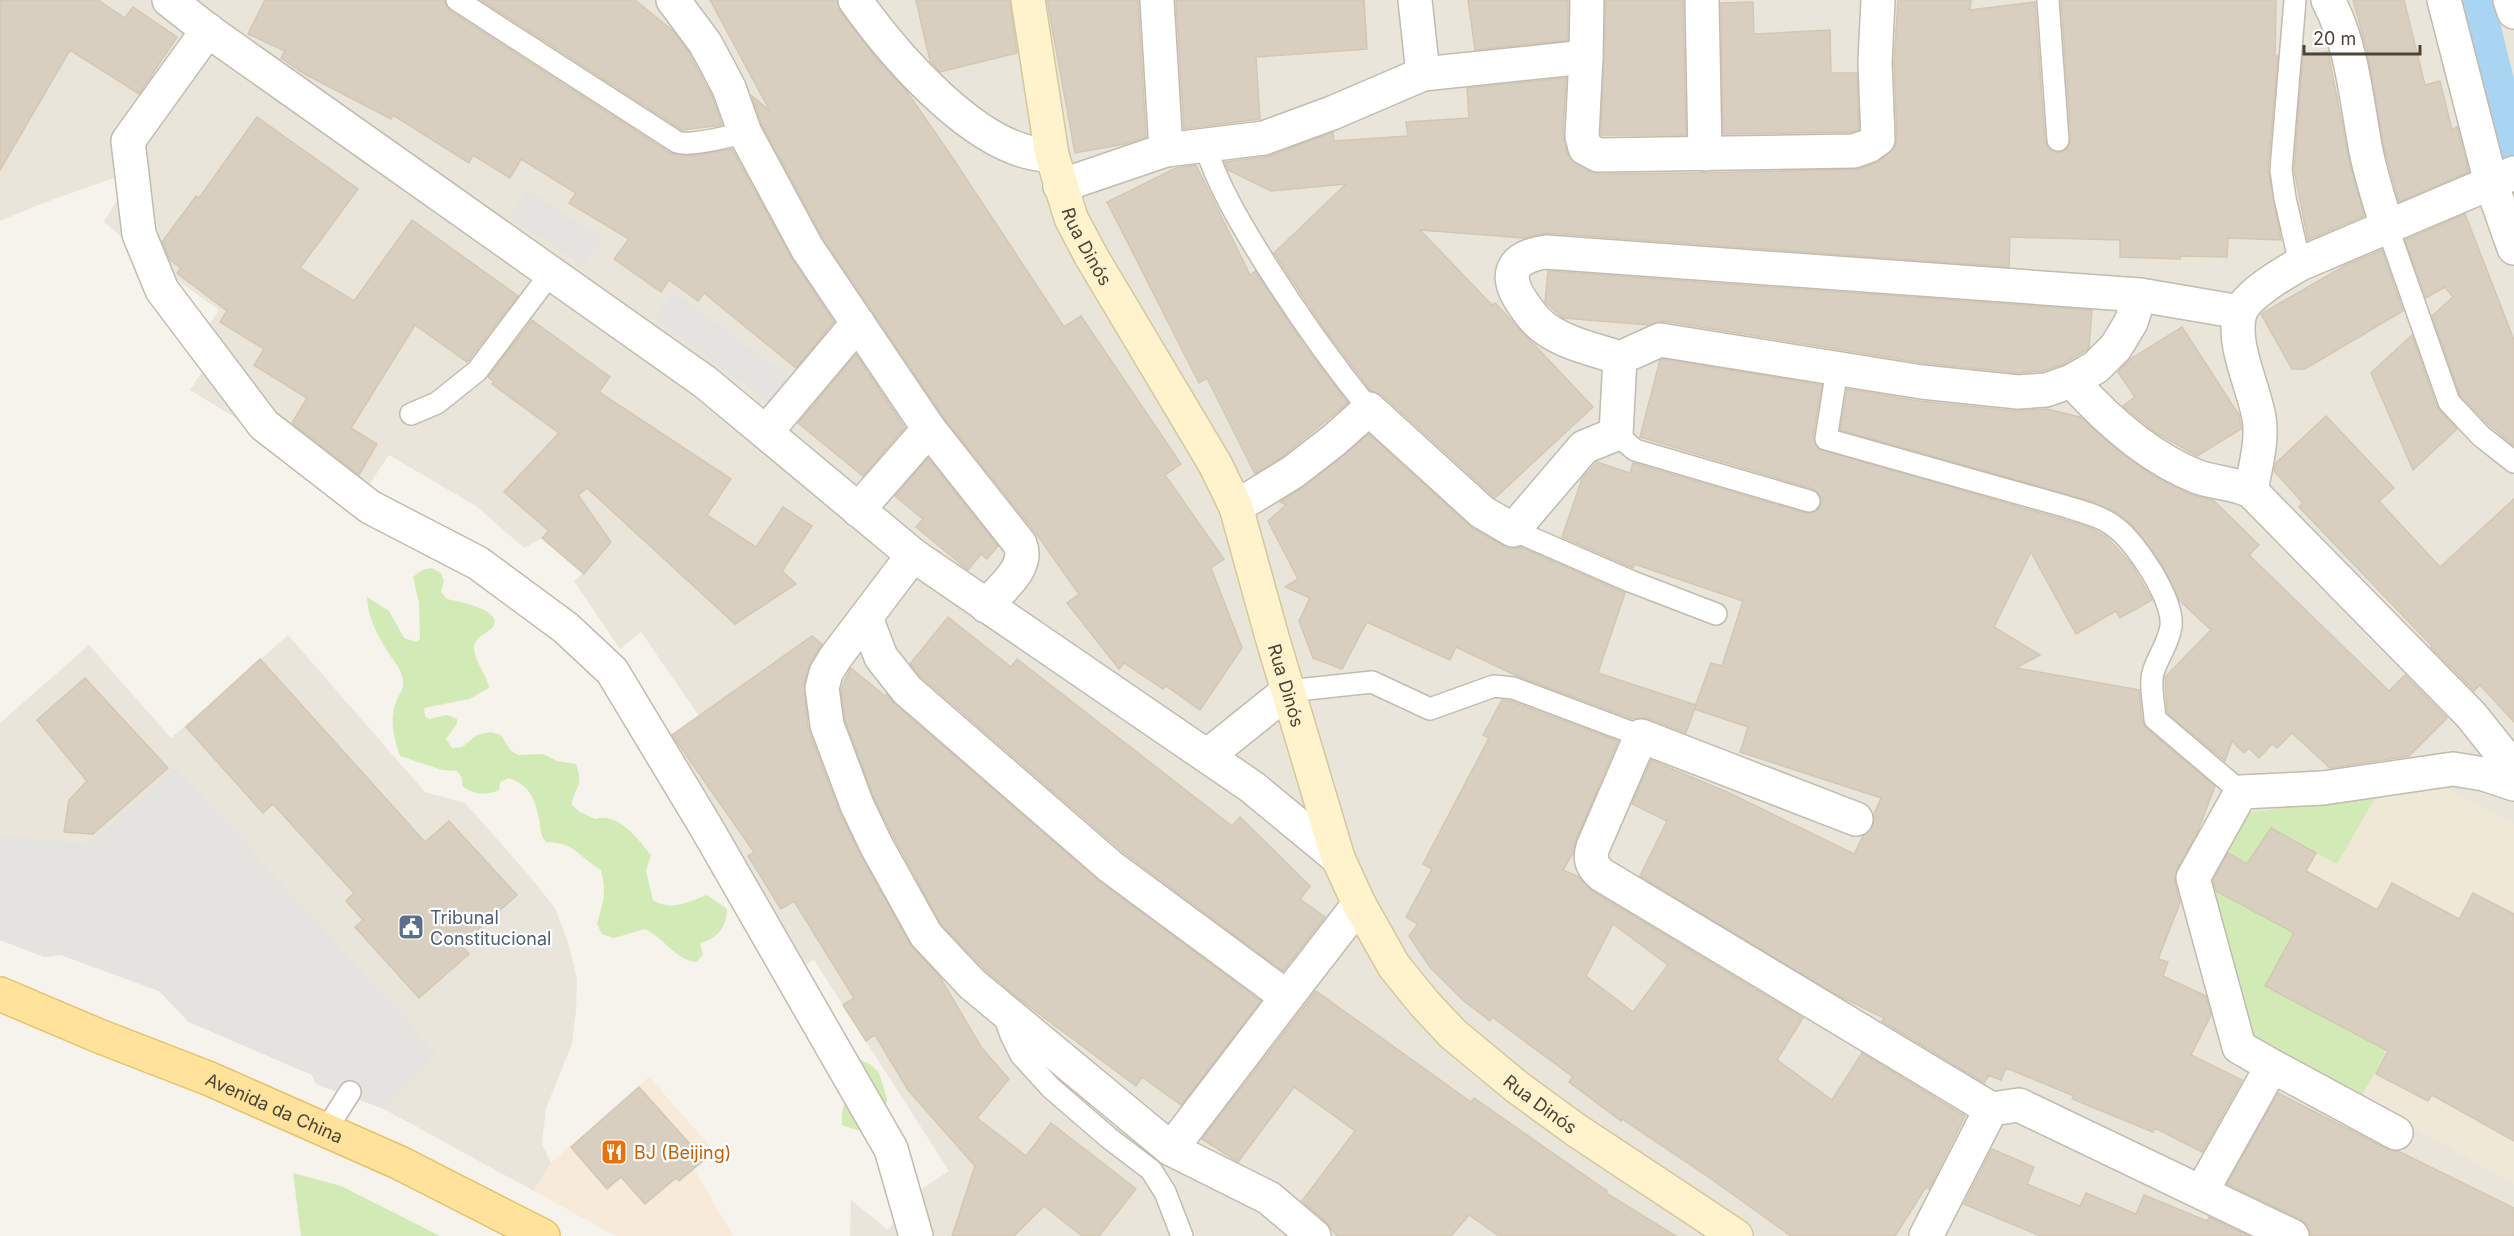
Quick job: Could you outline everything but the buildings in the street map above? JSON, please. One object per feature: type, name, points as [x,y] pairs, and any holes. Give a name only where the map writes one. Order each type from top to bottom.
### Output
[{"type":"main road","name":"Avenida da China","points":[[0,994],[210,1079],[326,1130],[400,1163],[543,1236]]},
{"type":"street","points":[[169,0],[705,382],[913,555],[1252,787],[1338,858]]},
{"type":"street","points":[[673,0],[696,30],[717,65],[729,88],[745,133],[807,248],[929,429],[1020,544],[1023,560],[1019,568],[986,606]]},
{"type":"street","points":[[855,0],[920,79],[974,125],[1020,151],[1035,156],[1056,171],[1166,150],[1264,138],[1332,114],[1423,74],[1586,57]]},
{"type":"street","name":"Rua Dinós","points":[[1028,0],[1056,171],[1071,218],[1091,256],[1215,464],[1236,507],[1338,858],[1359,904],[1394,966],[1453,1034],[1517,1087],[1576,1130],[1736,1236]]},
{"type":"street","points":[[1157,0],[1166,150]]},
{"type":"street","points":[[1415,0],[1423,74]]},
{"type":"street","points":[[1587,0],[1582,136],[1585,148],[1598,154],[1854,151],[1868,146],[1878,139],[1875,62],[1878,0]]},
{"type":"street","points":[[1702,0],[1705,154]]},
{"type":"street","points":[[2328,0],[2339,21],[2349,52],[2366,151],[2387,226]]},
{"type":"street","points":[[2444,0],[2502,178],[2514,248]]},
{"type":"street","points":[[2510,0],[2514,12]]},
{"type":"street","points":[[208,30],[128,141],[139,234],[162,290],[264,425],[370,507],[478,563],[566,628],[612,671],[706,827],[891,1149],[916,1236]]},
{"type":"street","points":[[2251,491],[2259,443],[2259,419],[2239,345],[2240,312],[2274,279],[2301,264],[2502,178]]},
{"type":"street","points":[[2140,295],[2131,322],[2116,347],[2096,367],[2072,381],[2046,390],[2018,392],[1922,382],[1660,340],[1620,358],[1564,339],[1546,329],[1533,317],[1511,281],[1513,270],[1519,261],[1531,254],[1546,252],[2140,295],[2240,312]]},
{"type":"street","points":[[766,432],[858,323]]},
{"type":"street","points":[[1236,507],[1293,472],[1369,409],[1482,512],[1513,530],[1584,447],[1616,434],[1620,358]]},
{"type":"street","points":[[2072,381],[2115,426],[2171,463],[2195,476],[2216,482],[2237,484],[2251,491],[2471,715],[2514,769]]},
{"type":"street","points":[[858,510],[929,429]]},
{"type":"street","points":[[913,555],[835,658],[826,673],[822,688],[827,725],[857,805],[876,845],[926,935],[972,984],[1171,1149],[1269,1198],[1314,1236]]},
{"type":"street","points":[[866,618],[881,657],[907,690],[1111,867],[1287,997]]},
{"type":"street","points":[[1207,756],[1288,691]]},
{"type":"street","points":[[1856,819],[1641,736],[1591,854],[1595,870],[1991,1109],[2019,1105],[2292,1236]]},
{"type":"street","points":[[2396,1133],[2239,1047],[2193,878],[2241,792],[2323,788],[2453,769],[2484,774],[2514,784]]},
{"type":"street","points":[[1171,1149],[1359,904]]},
{"type":"street","points":[[2202,1191],[2272,1066]]},
{"type":"street","points":[[1926,1236],[1991,1109]]},
{"type":"lane","points":[[457,0],[677,142],[690,145],[745,133]]},
{"type":"lane","points":[[2048,0],[2058,140]]},
{"type":"lane","points":[[2295,0],[2282,170],[2285,198],[2301,264]]},
{"type":"lane","points":[[1205,145],[1211,167],[1240,223],[1321,349],[1369,409]]},
{"type":"lane","points":[[2387,226],[2449,402],[2481,436],[2514,462]]},
{"type":"lane","points":[[411,414],[436,403],[477,371],[551,273]]},
{"type":"lane","points":[[1837,369],[1826,439],[2064,506],[2115,526],[2133,546],[2151,573],[2165,598],[2171,623],[2166,646],[2152,676],[2155,719],[2241,792]]},
{"type":"lane","points":[[1616,434],[1635,450],[1809,501]]},
{"type":"lane","points":[[1513,530],[1630,581],[1716,614]]},
{"type":"lane","points":[[1288,691],[1372,682],[1430,708],[1494,686],[1502,686],[1513,688],[1641,736]]},
{"type":"lane","points":[[1001,1007],[1021,1055],[1070,1106],[1151,1170],[1165,1192],[1182,1236]]},
{"type":"lane","points":[[326,1130],[350,1092]]},
{"type":"shaded area","points":[[0,0],[2514,0],[2514,1236],[850,1236],[851,1200],[888,1230],[915,1193],[949,1171],[814,960],[800,968],[658,746],[699,716],[641,632],[620,649],[574,581],[583,573],[542,538],[524,548],[476,506],[389,455],[362,495],[190,390],[219,346],[203,333],[219,310],[149,260],[104,222],[134,171],[43,203],[0,221]]},
{"type":"shaded area","points":[[527,189],[602,238],[584,266],[509,217]]},
{"type":"shaded area","points":[[674,291],[789,377],[769,403],[654,318]]},
{"type":"shaded area","points":[[288,635],[425,792],[465,803],[555,908],[568,942],[577,979],[576,1011],[572,1044],[546,1108],[542,1144],[551,1163],[534,1191],[384,1109],[316,1084],[312,1075],[189,1022],[159,991],[61,955],[45,957],[0,940],[0,723],[89,645],[171,738]]},
{"type":"shaded area","points":[[176,767],[436,1053],[384,1109],[316,1084],[312,1075],[189,1022],[159,991],[61,955],[45,957],[0,940],[0,835],[89,844]]},
{"type":"shaded area","points":[[2438,784],[2514,824],[2514,1184],[2244,1031],[2223,851],[2243,814]]},
{"type":"shaded area","points":[[649,1077],[714,1151],[694,1169],[733,1236],[616,1236],[534,1191],[551,1163]]},
{"type":"green space","points":[[432,568],[441,573],[444,581],[441,592],[447,599],[487,611],[493,616],[495,622],[492,628],[474,645],[476,659],[489,688],[469,699],[424,708],[425,716],[429,719],[447,715],[457,719],[457,724],[446,739],[452,748],[462,747],[477,735],[491,732],[501,735],[510,750],[518,755],[543,754],[557,761],[576,764],[579,783],[572,805],[580,812],[595,819],[611,819],[619,823],[640,841],[651,855],[646,871],[653,900],[660,904],[673,906],[707,895],[727,909],[727,915],[720,931],[711,939],[700,943],[703,955],[696,962],[682,957],[645,929],[614,938],[602,934],[597,924],[604,892],[601,870],[570,847],[546,842],[541,834],[533,799],[522,784],[509,778],[500,782],[499,790],[484,794],[475,793],[462,786],[462,778],[457,771],[442,770],[400,756],[394,736],[393,716],[402,689],[402,675],[374,627],[367,597],[389,611],[404,638],[416,642],[420,639],[419,603],[413,577],[422,570]]},
{"type":"green space","points":[[2378,793],[2337,864],[2271,829],[2232,899],[2294,933],[2266,986],[2382,1048],[2386,1054],[2360,1098],[2244,1031],[2203,887],[2249,813]]},
{"type":"green space","points":[[841,1052],[870,1064],[879,1073],[887,1099],[883,1122],[868,1130],[842,1125],[845,1101]]},
{"type":"green space","points":[[293,1173],[341,1186],[440,1236],[301,1236]]},
{"type":"waterway","points":[[2474,0],[2514,163]]},
{"type":"place","name":"Tribunal Constitucional","points":[[411,927]]},
{"type":"place","name":"BJ (Beijing)","points":[[614,1152]]}]
